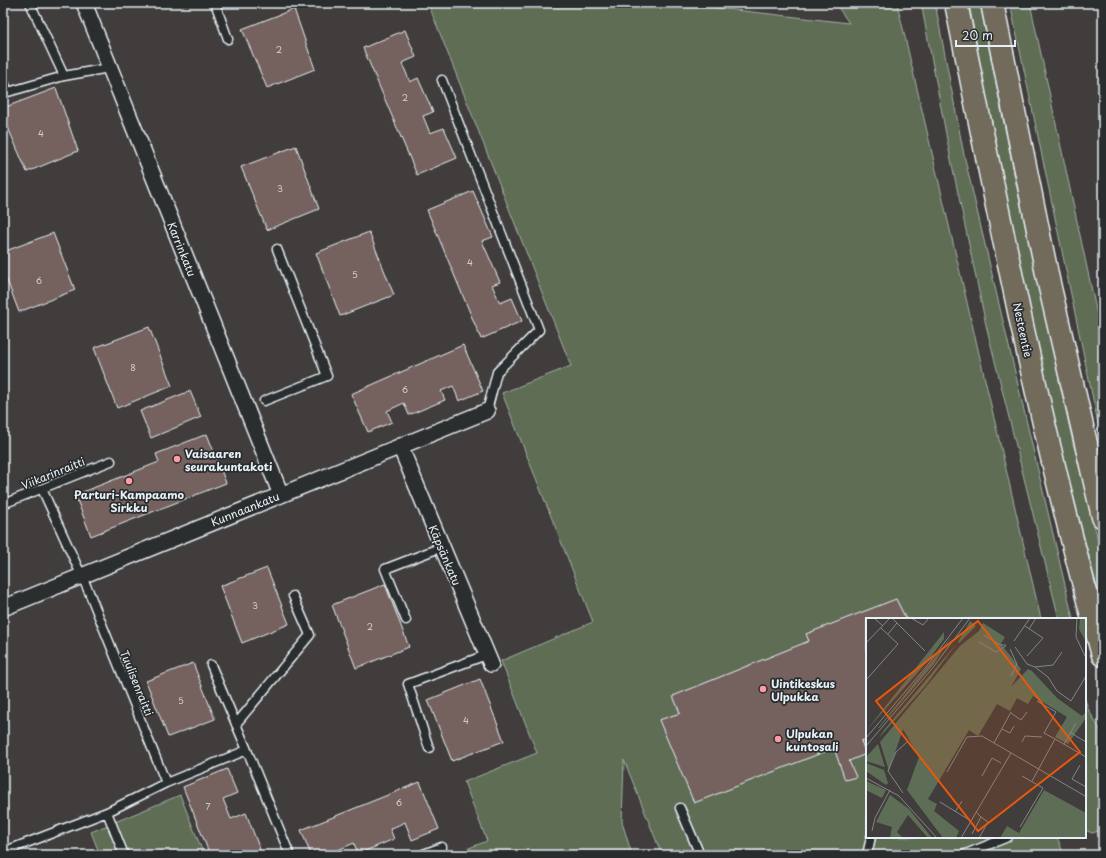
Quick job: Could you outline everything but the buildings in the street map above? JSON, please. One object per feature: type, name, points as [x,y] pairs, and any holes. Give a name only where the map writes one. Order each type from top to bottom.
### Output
[{"type":"main road","name":"Nesteentie","points":[[956,3],[1040,411],[1075,556],[1103,655]]},
{"type":"main road","points":[[992,3],[1048,280],[1103,517]]},
{"type":"street","name":"Karrinkatu","points":[[84,3],[281,495]]},
{"type":"street","name":"Kunnaankatu","points":[[3,608],[487,410]]},
{"type":"street","name":"Käpsänkatu","points":[[400,446],[488,659]]},
{"type":"lane","points":[[30,3],[64,76]]},
{"type":"lane","points":[[215,3],[228,39]]},
{"type":"lane","points":[[3,80],[8,92],[64,76],[109,68]]},
{"type":"lane","points":[[442,80],[539,330],[497,372],[487,410]]},
{"type":"lane","points":[[264,401],[327,376],[277,250]]},
{"type":"lane","name":"Viikarinraitti","points":[[3,504],[111,461]]},
{"type":"lane","name":"Tuulisenraitti","points":[[42,489],[82,576],[166,783]]},
{"type":"lane","points":[[406,620],[385,569],[442,547]]},
{"type":"lane","points":[[236,724],[310,635],[293,596]]},
{"type":"lane","points":[[429,748],[408,684],[488,659]]},
{"type":"lane","points":[[211,665],[290,855]]},
{"type":"lane","points":[[3,852],[107,812],[166,783],[247,750]]},
{"type":"lane","points":[[680,808],[700,855]]},
{"type":"lane","points":[[107,812],[124,855]]},
{"type":"lane","points":[[868,855],[871,838]]},
{"type":"lane","points":[[962,855],[1005,838]]},
{"type":"lane","points":[[421,855],[442,847]]},
{"type":"green space","points":[[428,3],[673,3],[849,23],[835,3],[897,3],[1041,618],[866,618],[866,838],[1057,838],[1064,855],[662,855],[624,760],[622,822],[632,855],[451,855],[487,841],[464,782],[537,753],[501,661],[593,622],[502,393],[571,366]]},
{"type":"green space","points":[[921,3],[935,3],[964,155],[1073,618],[1059,618],[986,325],[950,155]]},
{"type":"green space","points":[[969,3],[980,3],[1015,179],[1073,443],[1103,559],[1103,610],[1061,449],[1002,182]]},
{"type":"green space","points":[[1010,3],[1030,3],[1103,342],[1103,447]]},
{"type":"green space","points":[[1086,702],[1088,709],[1103,735],[1103,830],[1092,833],[1086,830]]},
{"type":"green space","points":[[180,795],[204,855],[100,855],[91,832]]},
{"type":"place","name":"Vaisaaren seurakuntakoti","points":[[177,459]]},
{"type":"place","name":"Parturi-Kampaamo Sirkku","points":[[129,481]]},
{"type":"place","name":"Uintikeskus Ulpukka","points":[[763,689]]},
{"type":"place","name":"Ulpukan kuntosali","points":[[778,739]]}]
